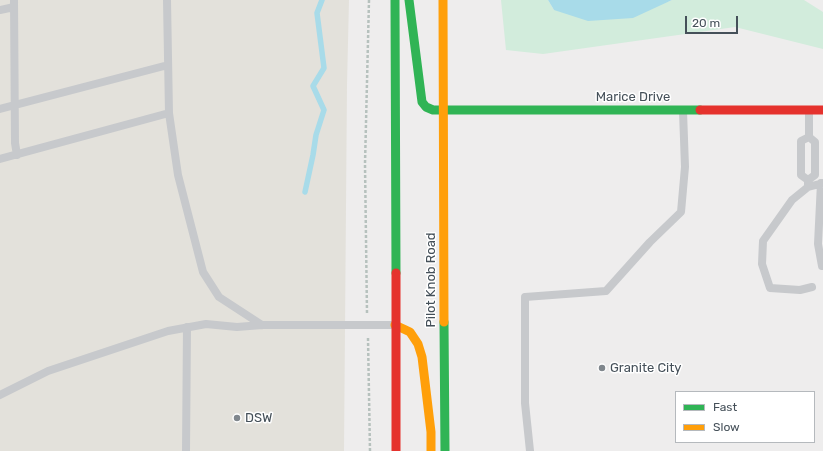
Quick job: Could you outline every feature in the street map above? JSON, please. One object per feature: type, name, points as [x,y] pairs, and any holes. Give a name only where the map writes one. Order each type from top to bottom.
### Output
[{"type":"main road","points":[[395,0],[396,451]]},
{"type":"main road","points":[[409,0],[422,102],[426,107],[433,110],[444,110]]},
{"type":"main road","name":"Pilot Knob Road","points":[[443,0],[445,451]]},
{"type":"main road","name":"Marice Drive","points":[[444,110],[823,110]]},
{"type":"main road","name":"Pilot Knob Road","points":[[395,325],[410,332],[418,344],[422,357],[431,432],[431,451]]},
{"type":"lane","points":[[167,0],[169,113],[178,175],[203,272],[219,297],[262,325]]},
{"type":"lane","points":[[0,10],[14,3],[17,155]]},
{"type":"lane","points":[[0,109],[168,66]]},
{"type":"lane","points":[[530,451],[525,403],[526,297],[606,291],[650,242],[681,212],[685,167],[683,110]]},
{"type":"lane","points":[[809,110],[809,137]]},
{"type":"lane","points":[[0,159],[169,113]]},
{"type":"lane","points":[[809,137],[815,142],[815,175],[792,200],[763,240],[762,264],[770,288],[800,290],[812,287]]},
{"type":"lane","points":[[808,184],[801,175],[801,141],[809,137]]},
{"type":"lane","points":[[808,184],[822,183],[818,244],[822,266]]},
{"type":"lane","points":[[0,394],[48,371],[168,330],[206,324],[237,327],[262,325],[395,325]]},
{"type":"lane","points":[[186,451],[187,327]]},
{"type":"path","points":[[369,0],[365,164],[370,451]]},
{"type":"shaded area","points":[[0,0],[349,0],[344,451],[0,451]]},
{"type":"green space","points":[[501,0],[548,0],[554,10],[667,2],[672,0],[804,0],[823,12],[823,49],[735,27],[543,54],[506,50]]},
{"type":"water","points":[[548,0],[672,0],[633,18],[588,21],[554,10]]},
{"type":"waterway","points":[[305,192],[316,135],[324,110],[313,86],[324,68],[317,13],[322,0]]},
{"type":"traffic: fast","points":[[395,0],[396,273]]},
{"type":"traffic: fast","points":[[409,0],[422,102],[426,107],[433,110],[700,110]]},
{"type":"traffic: fast","points":[[444,322],[445,451]]},
{"type":"traffic: slow","points":[[443,0],[444,322]]},
{"type":"traffic: slow","points":[[395,325],[410,332],[418,344],[422,357],[431,432],[431,451]]},
{"type":"traffic: jam","points":[[700,110],[823,110]]},
{"type":"traffic: jam","points":[[396,273],[396,451]]},
{"type":"place","name":"Granite City","points":[[602,368]]},
{"type":"place","name":"DSW","points":[[237,418]]}]
